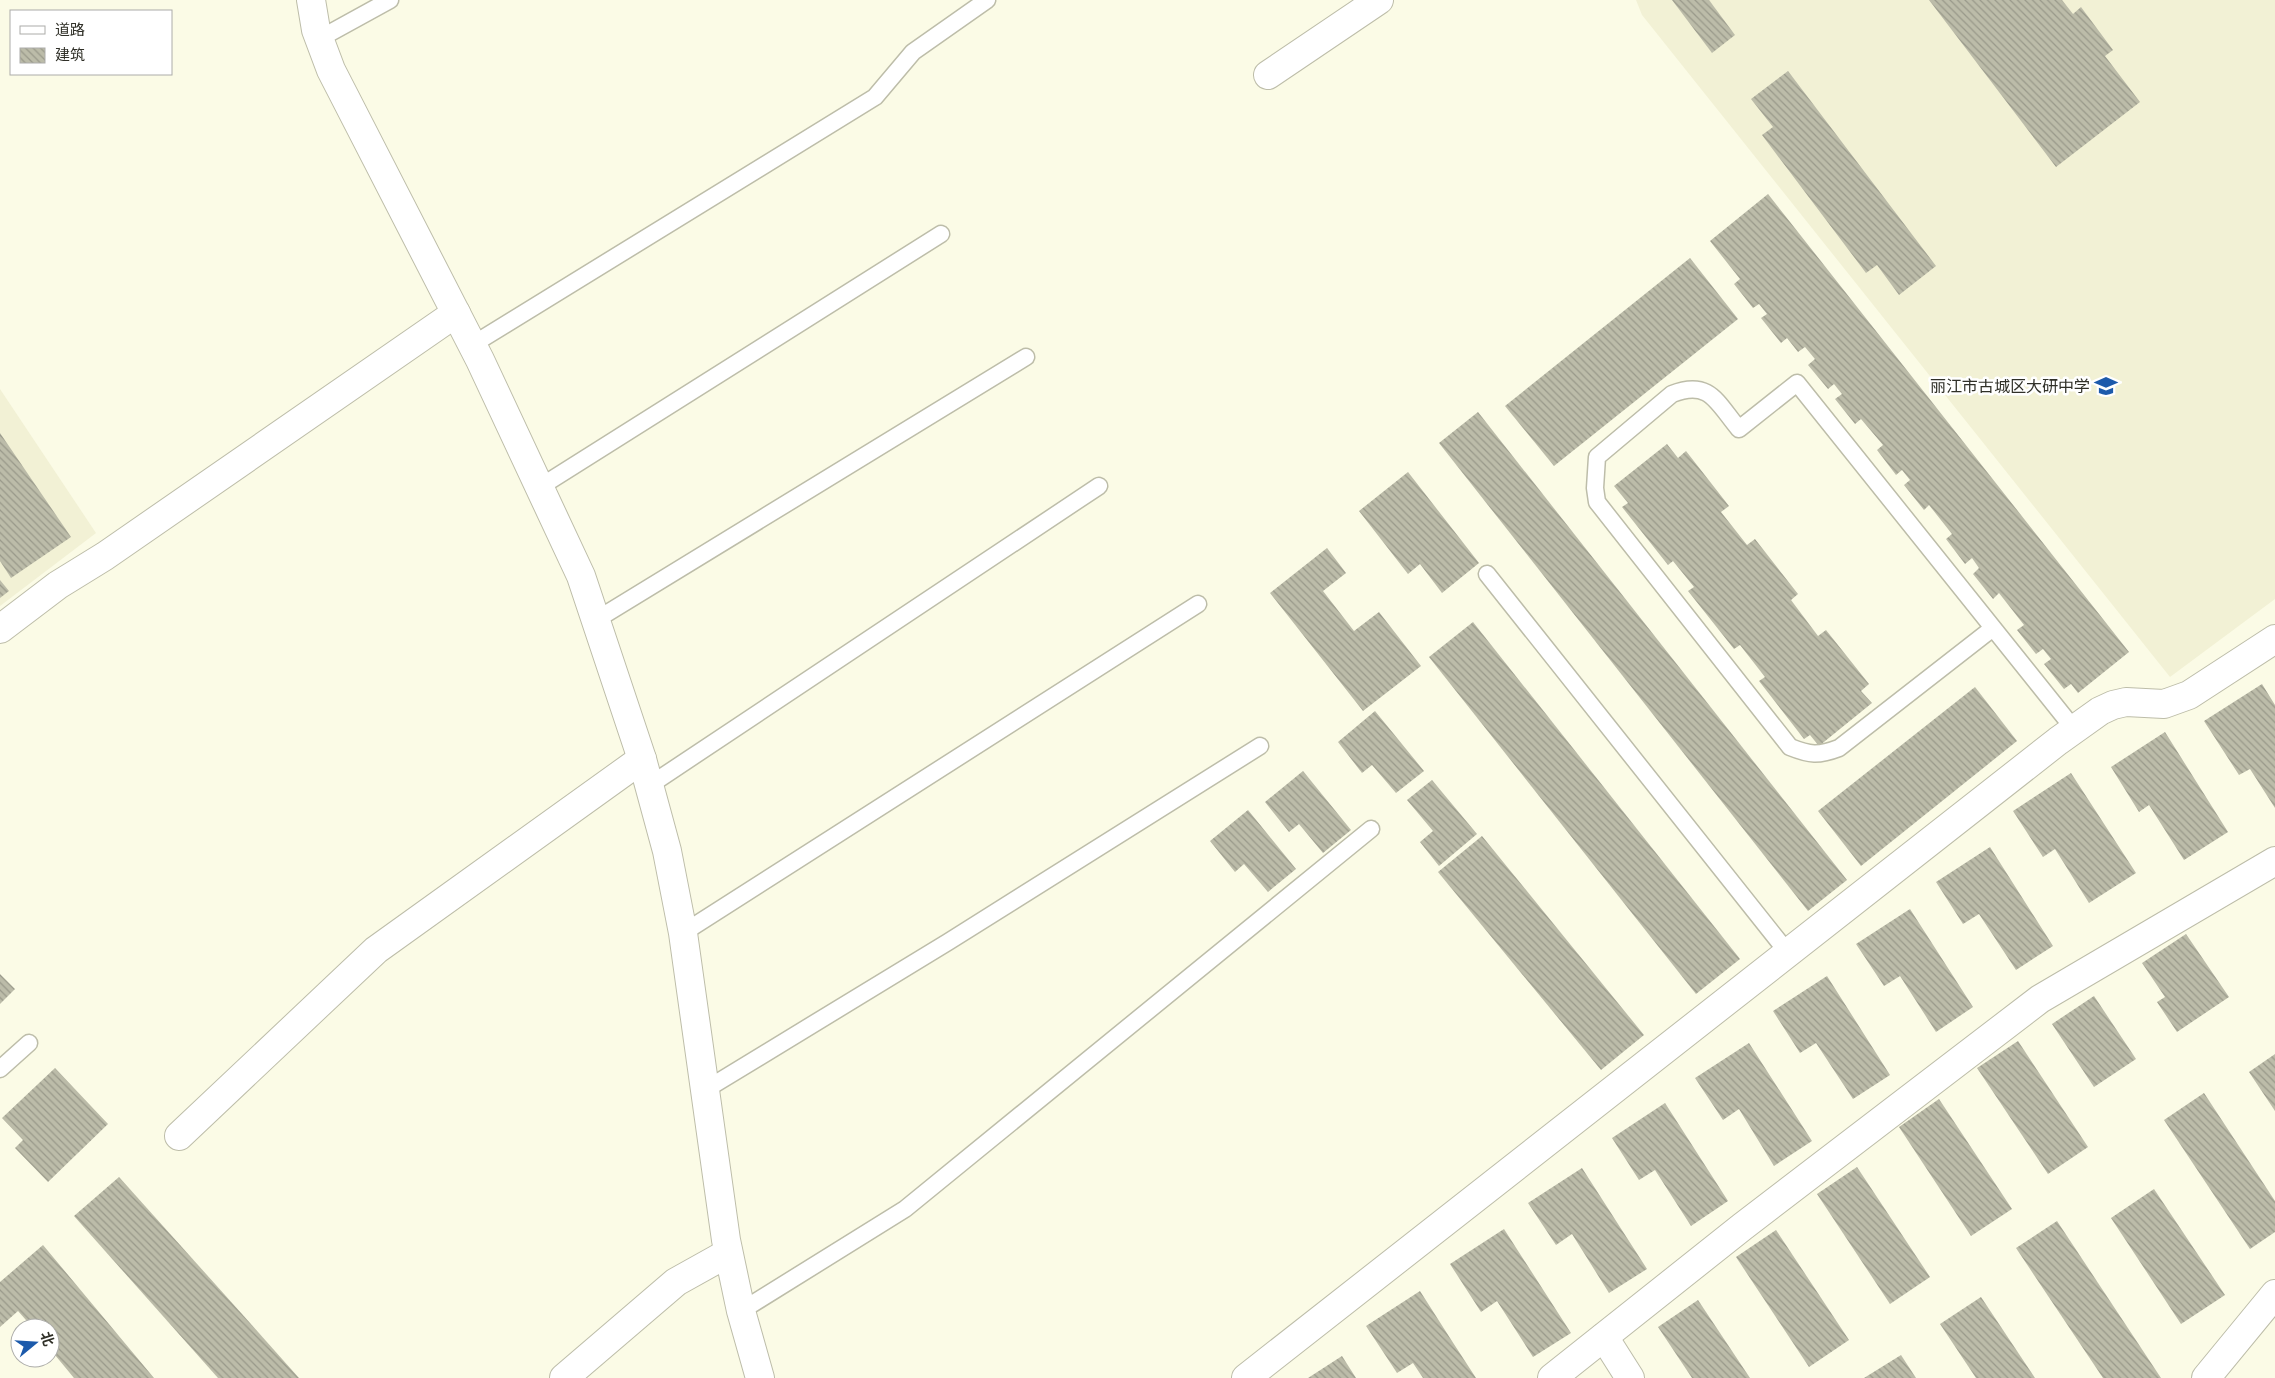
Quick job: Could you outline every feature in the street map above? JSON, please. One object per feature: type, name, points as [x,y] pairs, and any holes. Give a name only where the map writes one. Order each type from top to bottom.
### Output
[{"type":"street","points":[[310,0],[319,39],[331,70],[472,345],[581,576],[642,760],[667,851],[683,933],[728,1253],[741,1311],[760,1378]]},
{"type":"street","points":[[1268,75],[1379,0]]},
{"type":"street","points":[[0,629],[58,585],[105,556],[456,313]]},
{"type":"street","points":[[1246,1378],[2074,729],[2112,705],[2126,702],[2164,704],[2189,695],[2275,639]]},
{"type":"street","points":[[179,1136],[376,950],[642,760]]},
{"type":"street","points":[[1552,1378],[1750,1221],[2040,999],[2275,861]]},
{"type":"street","points":[[564,1378],[676,1282],[728,1253]]},
{"type":"street","points":[[2206,1378],[2275,1294]]},
{"type":"street","points":[[1604,1337],[1630,1378]]},
{"type":"lane","points":[[319,39],[390,0]]},
{"type":"lane","points":[[472,345],[875,98],[913,52],[987,0]]},
{"type":"lane","points":[[540,487],[941,234]]},
{"type":"lane","points":[[596,620],[1026,357]]},
{"type":"lane","points":[[1992,628],[1839,748],[1825,753],[1810,754],[1790,747],[1597,502],[1594,488],[1597,457],[1672,394],[1682,390],[1693,388],[1708,392],[1739,429],[1797,384],[2074,729]]},
{"type":"lane","points":[[650,785],[1099,486]]},
{"type":"lane","points":[[1487,574],[1788,953]]},
{"type":"lane","points":[[683,933],[1198,604]]},
{"type":"lane","points":[[705,1090],[948,942],[1260,746]]},
{"type":"lane","points":[[741,1311],[905,1208],[1371,829]]},
{"type":"lane","points":[[0,1069],[29,1043]]},
{"type":"shaded area","name":"丽江市古城区大研中学","points":[[1636,0],[2275,0],[2275,599],[2170,677],[1642,15]]},
{"type":"shaded area","points":[[0,389],[96,533],[0,606]]},
{"type":"building","points":[[1672,0],[1709,0],[1735,35],[1712,53]]},
{"type":"building","points":[[1929,0],[2062,0],[2073,14],[2081,7],[2113,50],[2105,56],[2140,102],[2056,167]]},
{"type":"building","points":[[1788,71],[1936,266],[1899,295],[1877,265],[1866,273],[1762,135],[1773,127],[1751,99]]},
{"type":"building","points":[[1768,194],[2129,652],[2078,693],[2071,684],[2064,689],[2044,664],[2051,659],[2043,649],[2036,654],[2017,630],[2024,625],[1999,593],[1993,599],[1973,574],[1979,568],[1972,558],[1965,564],[1946,539],[1952,534],[1929,505],[1924,510],[1904,485],[1910,480],[1902,470],[1896,475],[1877,450],[1883,445],[1861,419],[1855,424],[1835,399],[1842,394],[1834,384],[1828,389],[1808,365],[1815,359],[1805,347],[1798,352],[1787,338],[1781,343],[1761,318],[1767,314],[1759,304],[1753,308],[1734,284],[1740,279],[1710,241]]},
{"type":"building","points":[[1690,258],[1738,319],[1554,466],[1505,406]]},
{"type":"building","points":[[1478,412],[1847,880],[1808,911],[1439,443]]},
{"type":"building","points":[[0,433],[71,537],[11,578],[0,561]]},
{"type":"building","points":[[1667,444],[1678,458],[1686,451],[1729,506],[1721,512],[1747,545],[1755,539],[1798,594],[1791,600],[1818,636],[1826,630],[1869,684],[1861,691],[1872,703],[1819,746],[1810,735],[1804,739],[1759,681],[1765,677],[1740,645],[1734,649],[1688,591],[1694,587],[1673,561],[1668,565],[1622,507],[1628,503],[1614,486]]},
{"type":"building","points":[[1408,472],[1479,563],[1442,593],[1420,564],[1408,574],[1359,511]]},
{"type":"building","points":[[1327,548],[1346,573],[1323,591],[1354,631],[1379,612],[1421,666],[1363,711],[1270,593]]},
{"type":"building","points":[[0,580],[9,591],[0,598]]},
{"type":"building","points":[[1473,622],[1740,959],[1696,994],[1429,657]]},
{"type":"building","points":[[2262,684],[2275,705],[2275,808],[2250,769],[2239,775],[2204,721]]},
{"type":"building","points":[[1975,687],[2017,741],[1861,866],[1818,811]]},
{"type":"building","points":[[1375,711],[1424,771],[1396,793],[1372,765],[1362,773],[1338,742]]},
{"type":"building","points":[[2165,732],[2228,832],[2184,860],[2149,805],[2139,812],[2111,767]]},
{"type":"building","points":[[1303,771],[1351,830],[1323,853],[1299,824],[1289,832],[1265,802]]},
{"type":"building","points":[[2071,773],[2136,873],[2089,903],[2055,849],[2043,857],[2013,811]]},
{"type":"building","points":[[1432,780],[1477,834],[1439,866],[1420,842],[1433,831],[1407,800]]},
{"type":"building","points":[[1248,810],[1296,869],[1268,892],[1244,864],[1235,872],[1210,841]]},
{"type":"building","points":[[1482,836],[1644,1035],[1601,1070],[1438,872]]},
{"type":"building","points":[[1990,847],[2053,946],[2016,970],[1979,914],[1963,924],[1936,882]]},
{"type":"building","points":[[1910,909],[1973,1007],[1936,1032],[1900,976],[1884,986],[1856,944]]},
{"type":"building","points":[[2186,934],[2229,997],[2177,1032],[2157,1002],[2165,997],[2142,963]]},
{"type":"building","points":[[0,974],[15,989],[0,1004]]},
{"type":"building","points":[[1827,976],[1890,1075],[1853,1099],[1816,1043],[1800,1053],[1773,1011]]},
{"type":"building","points":[[2094,996],[2136,1059],[2094,1087],[2052,1024]]},
{"type":"building","points":[[2018,1041],[2088,1147],[2048,1174],[1977,1068]]},
{"type":"building","points":[[1749,1043],[1812,1141],[1774,1166],[1739,1109],[1723,1120],[1695,1078]]},
{"type":"building","points":[[2275,1054],[2275,1111],[2249,1072]]},
{"type":"building","points":[[55,1068],[108,1124],[48,1182],[15,1148],[23,1140],[2,1118]]},
{"type":"building","points":[[2204,1093],[2275,1201],[2275,1232],[2250,1249],[2164,1120]]},
{"type":"building","points":[[1939,1099],[2012,1209],[1971,1236],[1899,1127]]},
{"type":"building","points":[[1665,1103],[1728,1201],[1691,1226],[1655,1170],[1639,1180],[1612,1138]]},
{"type":"building","points":[[1857,1167],[1930,1277],[1890,1304],[1817,1194]]},
{"type":"building","points":[[1582,1168],[1647,1269],[1609,1293],[1572,1234],[1556,1245],[1528,1203]]},
{"type":"building","points":[[119,1177],[299,1378],[218,1378],[74,1216]]},
{"type":"building","points":[[2154,1189],[2225,1295],[2181,1324],[2111,1218]]},
{"type":"building","points":[[2057,1221],[2161,1378],[2103,1378],[2016,1248]]},
{"type":"building","points":[[1504,1229],[1571,1333],[1533,1357],[1497,1301],[1481,1312],[1450,1264]]},
{"type":"building","points":[[1776,1230],[1849,1340],[1809,1367],[1736,1257]]},
{"type":"building","points":[[43,1245],[154,1378],[74,1378],[60,1361],[60,1318],[24,1318],[18,1311],[0,1327],[0,1282]]},
{"type":"building","points":[[1420,1291],[1476,1378],[1423,1378],[1413,1363],[1397,1373],[1366,1326]]},
{"type":"building","points":[[1981,1297],[2035,1378],[1976,1378],[1940,1324]]},
{"type":"building","points":[[1698,1300],[1750,1378],[1692,1378],[1658,1327]]},
{"type":"building","points":[[1901,1355],[1916,1378],[1864,1378]]},
{"type":"building","points":[[1342,1356],[1356,1378],[1308,1378]]},
{"type":"place","name":"丽江市古城区大研中学","points":[[2106,386]]}]
